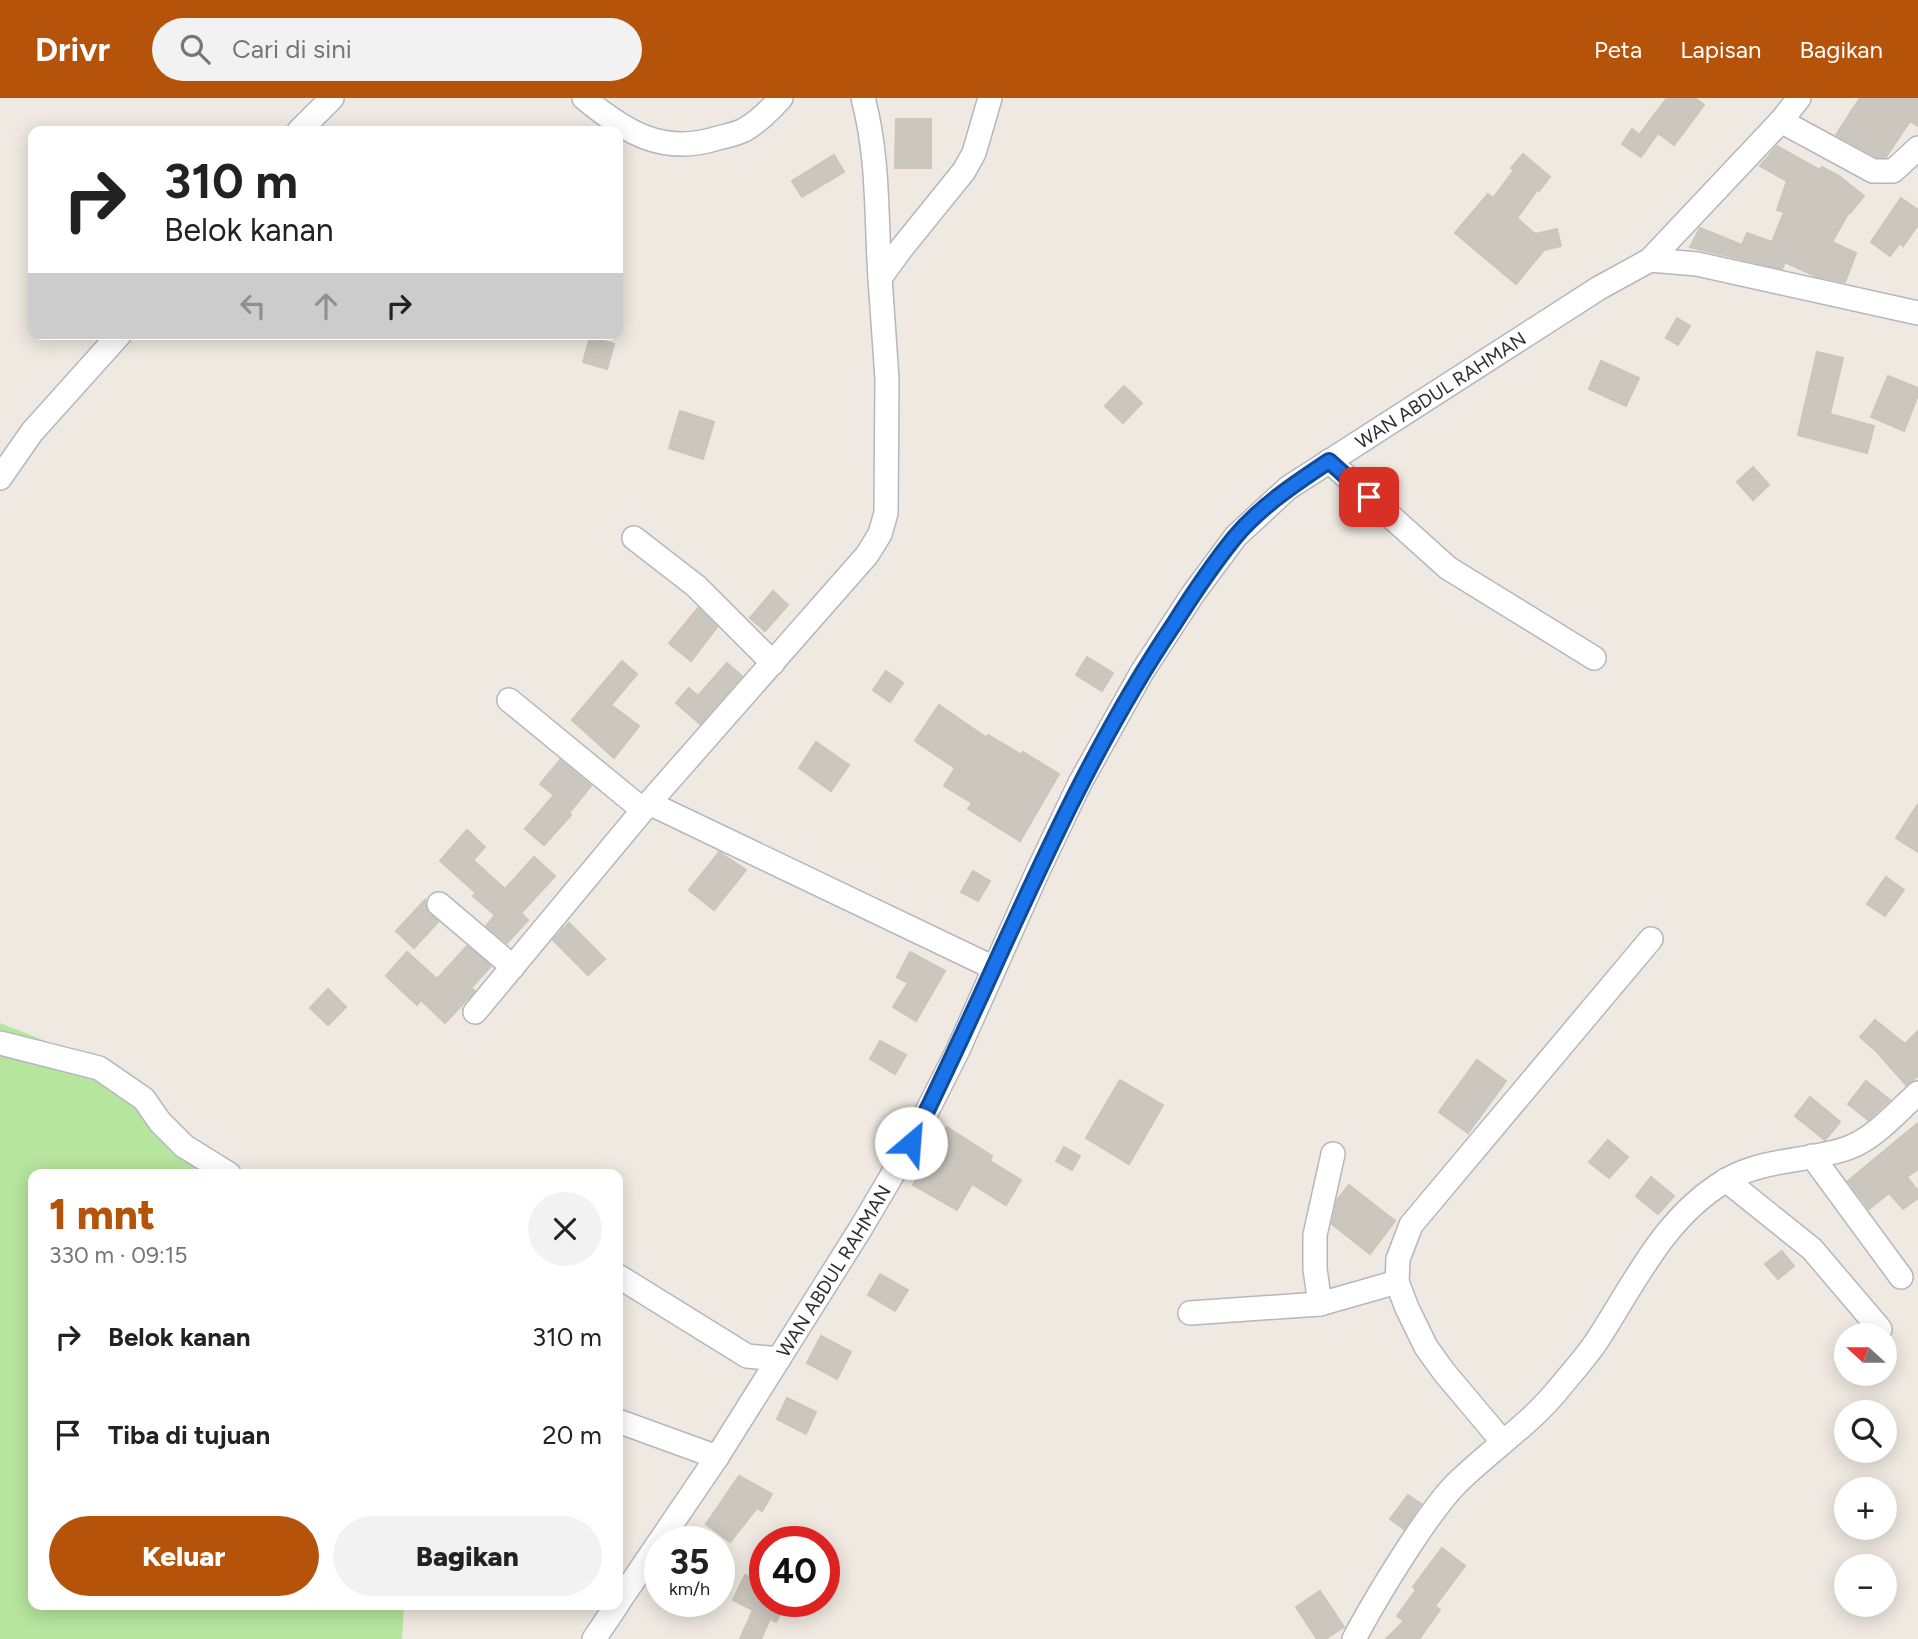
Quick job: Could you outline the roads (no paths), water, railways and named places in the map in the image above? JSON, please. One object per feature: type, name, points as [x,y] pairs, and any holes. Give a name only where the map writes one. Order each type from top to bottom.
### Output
[{"type":"street","points":[[304,126],[332,98]]},
{"type":"street","points":[[584,98],[622,126]]},
{"type":"street","points":[[623,126],[645,138],[678,146],[699,144],[743,130],[781,98]]},
{"type":"street","points":[[475,1012],[646,807],[867,555],[880,534],[886,513],[887,379],[876,223],[876,166],[871,126],[863,98]]},
{"type":"street","points":[[880,278],[964,171],[974,153],[990,98]]},
{"type":"street","name":"WAN ABDUL RAHMAN","points":[[623,1595],[717,1457],[861,1228],[911,1143],[958,1050],[1080,783],[1149,660],[1236,536],[1287,488],[1599,288],[1650,260],[1781,121],[1798,98]]},
{"type":"street","points":[[1781,121],[1873,171],[1893,172],[1918,148]]},
{"type":"street","points":[[1650,260],[1697,264],[1918,313]]},
{"type":"street","points":[[0,478],[32,432],[115,340]]},
{"type":"street","points":[[1329,461],[1448,568],[1594,658]]},
{"type":"street","points":[[635,538],[696,586],[774,663]]},
{"type":"street","points":[[509,700],[646,807],[994,968]]},
{"type":"street","points":[[439,904],[513,967]]},
{"type":"street","points":[[1502,1441],[1426,1347],[1397,1282],[1398,1259],[1411,1225],[1651,939]]},
{"type":"street","points":[[0,1043],[99,1068],[144,1099],[160,1122],[184,1146],[221,1169]]},
{"type":"street","points":[[1354,1639],[1432,1513],[1454,1485],[1539,1410],[1598,1339],[1652,1250],[1690,1206],[1726,1180],[1771,1163],[1847,1148],[1868,1138],[1918,1093]]},
{"type":"street","points":[[1320,1304],[1315,1269],[1315,1235],[1334,1154]]},
{"type":"street","points":[[1812,1156],[1901,1277]]},
{"type":"street","points":[[1726,1180],[1812,1249],[1875,1323]]},
{"type":"street","points":[[623,1279],[747,1356],[779,1359]]},
{"type":"street","points":[[1190,1313],[1320,1304],[1397,1282]]},
{"type":"street","points":[[623,1423],[717,1457]]},
{"type":"street","name":"WAN ABDUL RAHMAN","points":[[594,1639],[613,1610]]}]
